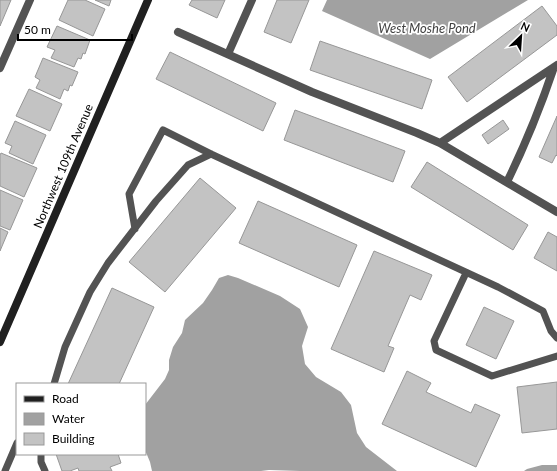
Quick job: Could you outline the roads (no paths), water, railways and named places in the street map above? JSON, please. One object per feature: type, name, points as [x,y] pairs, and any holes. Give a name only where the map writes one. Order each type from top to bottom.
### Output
[{"type":"street","points":[[0,68],[30,0]]},
{"type":"street","name":"Northwest 109th Avenue","points":[[0,342],[148,0]]},
{"type":"street","points":[[228,54],[252,0]]},
{"type":"street","points":[[178,32],[312,92],[440,143],[557,212]]},
{"type":"street","points":[[440,143],[556,66]]},
{"type":"street","points":[[506,182],[528,134],[556,66]]},
{"type":"lane","points":[[134,229],[129,194],[163,130],[210,154],[498,287],[543,311],[551,331],[557,338]]},
{"type":"lane","points":[[54,383],[65,347],[90,292],[108,263],[156,201],[188,165],[210,154]]},
{"type":"lane","points":[[466,272],[434,341],[436,350],[492,376],[557,356]]},
{"type":"lane","points":[[5,471],[16,445]]},
{"type":"lane","points":[[41,455],[41,462],[45,471]]},
{"type":"water","name":"West Moshe Pond","points":[[327,0],[528,0],[430,59],[322,11]]},
{"type":"water","points":[[228,275],[238,278],[280,296],[300,309],[308,327],[302,346],[305,364],[316,377],[341,392],[351,405],[357,433],[366,447],[397,471],[152,471],[146,452],[146,404],[165,379],[169,370],[169,360],[173,347],[182,333],[185,320],[203,303],[219,278]]},
{"type":"water","points":[[542,465],[557,465],[557,471],[524,471],[527,469]]}]
